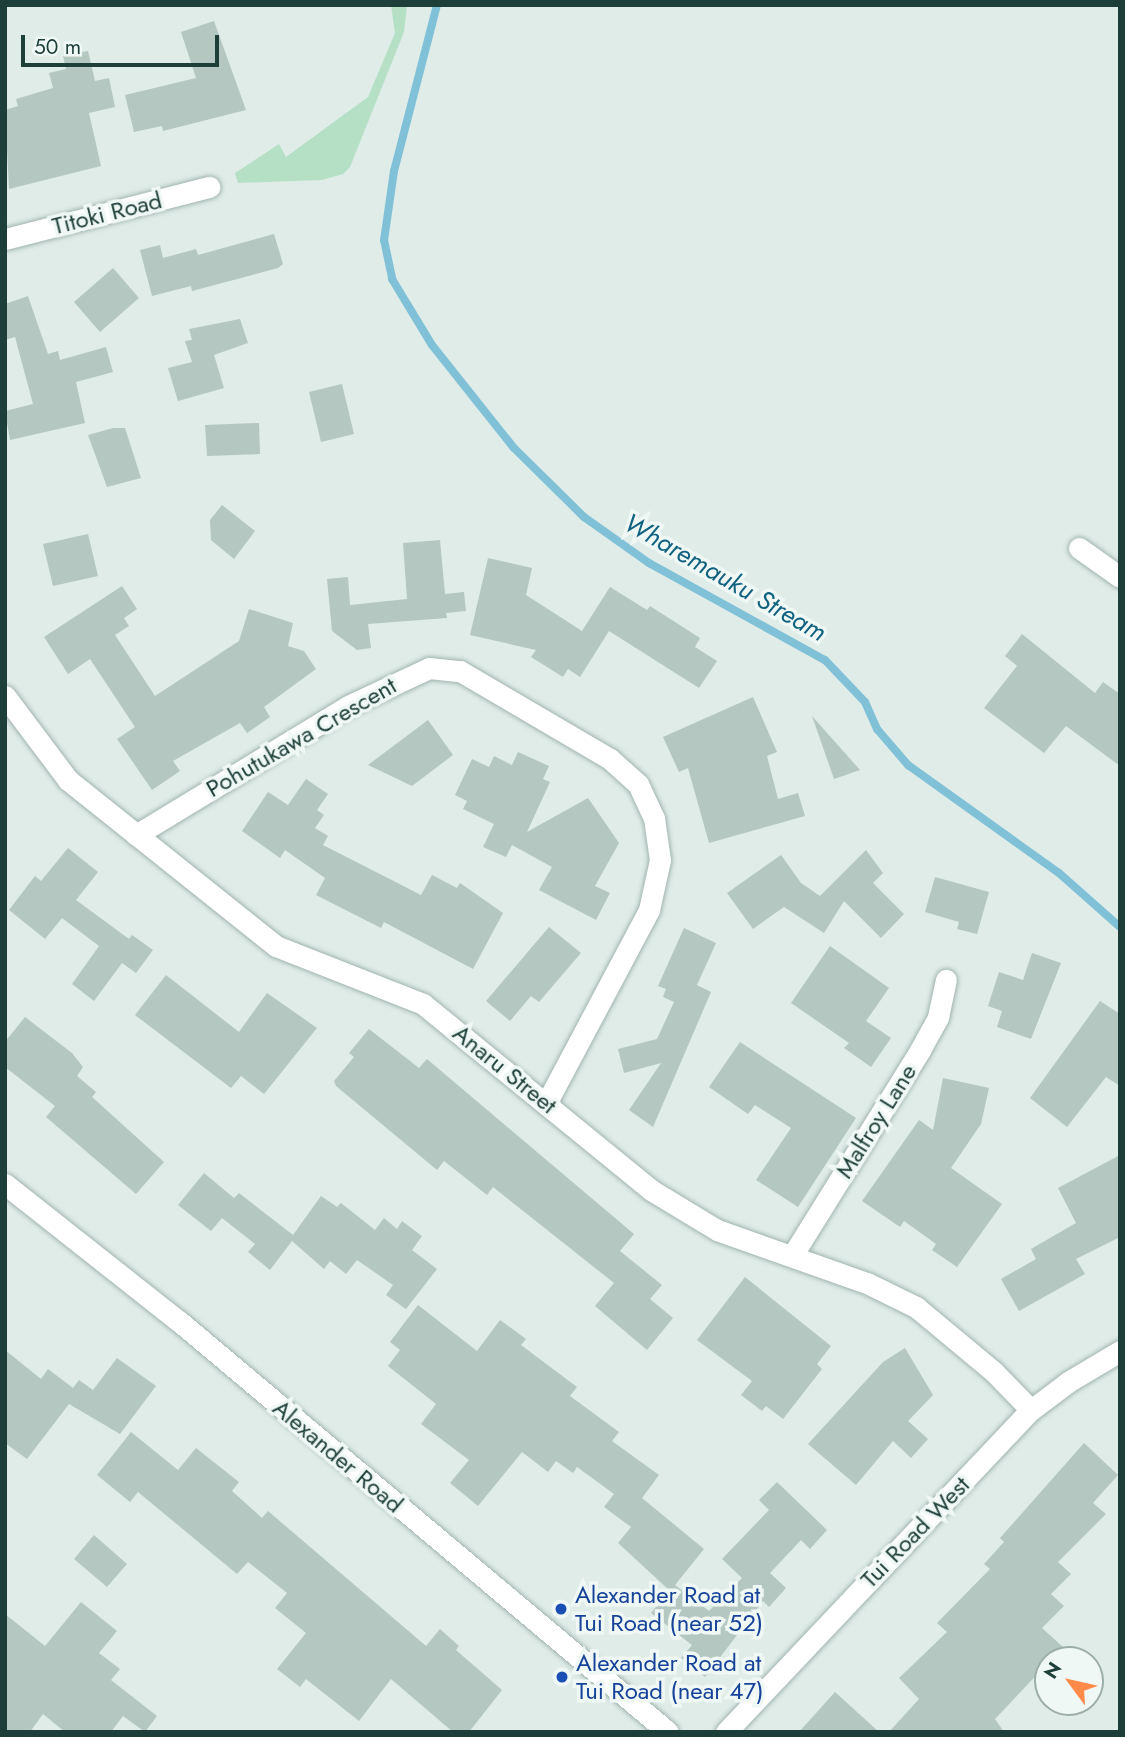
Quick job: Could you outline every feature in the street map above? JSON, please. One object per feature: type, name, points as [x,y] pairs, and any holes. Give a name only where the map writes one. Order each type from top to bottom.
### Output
[{"type":"street","name":"Titoki Road","points":[[5,239],[209,187]]},
{"type":"street","points":[[1079,548],[1120,577]]},
{"type":"street","name":"Pohutukawa Crescent","points":[[136,835],[348,706],[429,668],[460,671],[610,759],[638,784],[654,818],[660,860],[649,910],[547,1101]]},
{"type":"street","name":"Anaru Street","points":[[5,696],[68,780],[276,946],[424,1004],[547,1101],[651,1190],[717,1230],[792,1255],[916,1307],[994,1372],[1031,1410]]},
{"type":"street","name":"Malfroy Lane","points":[[792,1255],[938,1017],[946,981]]},
{"type":"street","name":"Alexander Road","points":[[5,1184],[180,1322],[667,1732]]},
{"type":"street","name":"Tui Road West","points":[[726,1732],[1031,1410],[1068,1382],[1120,1351]]},
{"type":"green space","points":[[391,5],[407,5],[404,32],[350,167],[343,174],[322,180],[238,183],[235,173],[279,144],[286,157],[368,97],[395,33]]},
{"type":"building","points":[[214,21],[246,110],[163,131],[162,126],[134,132],[125,95],[196,78],[181,32]]},
{"type":"building","points":[[88,51],[95,81],[109,78],[115,107],[89,113],[101,166],[9,189],[5,110],[18,106],[16,99],[53,88],[49,73],[66,69],[63,56]]},
{"type":"building","points":[[274,234],[283,264],[278,268],[192,291],[191,286],[152,296],[140,250],[160,245],[163,258],[196,249],[198,255]]},
{"type":"building","points":[[113,268],[139,298],[100,332],[74,302]]},
{"type":"building","points":[[28,296],[48,354],[58,351],[60,360],[106,347],[113,372],[76,382],[85,423],[10,440],[5,411],[33,404],[15,337],[5,340],[5,304]]},
{"type":"building","points":[[240,319],[248,343],[214,355],[224,388],[178,401],[168,368],[192,362],[185,341],[192,340],[189,329]]},
{"type":"building","points":[[342,384],[354,434],[321,442],[309,392]]},
{"type":"building","points":[[259,423],[260,454],[207,456],[205,425]]},
{"type":"building","points":[[113,428],[125,428],[141,478],[107,487],[88,435]]},
{"type":"building","points":[[222,505],[255,531],[234,559],[211,540],[210,520]]},
{"type":"building","points":[[88,534],[98,576],[53,586],[43,544]]},
{"type":"building","points":[[440,540],[445,594],[464,592],[466,611],[446,613],[447,618],[368,624],[371,648],[357,650],[332,631],[327,579],[348,577],[350,605],[407,599],[403,543]]},
{"type":"building","points":[[488,558],[532,568],[526,595],[582,631],[610,587],[647,610],[650,606],[700,638],[695,647],[717,661],[699,688],[609,631],[580,677],[568,669],[563,677],[531,657],[536,650],[470,635]]},
{"type":"building","points":[[122,586],[137,609],[124,618],[129,626],[115,635],[155,696],[239,641],[249,609],[293,623],[288,646],[304,651],[316,669],[264,707],[270,717],[247,733],[240,723],[173,761],[180,771],[152,790],[117,739],[135,727],[90,659],[68,674],[44,637]]},
{"type":"building","points":[[1022,634],[1095,693],[1103,682],[1120,694],[1120,766],[1066,726],[1044,753],[984,708],[1017,666],[1005,656]]},
{"type":"building","points":[[753,697],[777,752],[767,756],[778,799],[798,793],[805,816],[709,843],[688,768],[679,772],[663,737]]},
{"type":"building","points":[[812,716],[860,770],[834,779]]},
{"type":"building","points":[[428,720],[453,755],[412,786],[368,765]]},
{"type":"building","points":[[518,752],[549,766],[543,779],[550,782],[527,832],[588,798],[619,843],[595,886],[610,893],[596,920],[539,890],[552,867],[512,845],[506,857],[483,847],[494,824],[463,809],[467,801],[455,795],[472,759],[489,767],[494,756],[512,765]]},
{"type":"building","points":[[306,779],[328,794],[317,810],[324,815],[315,828],[328,836],[323,845],[421,895],[432,875],[457,888],[460,883],[503,913],[473,969],[384,922],[381,928],[316,895],[325,878],[285,850],[280,858],[242,831],[268,792],[288,805]]},
{"type":"building","points":[[68,848],[98,872],[76,900],[129,939],[132,935],[153,950],[136,973],[122,963],[94,1001],[72,984],[99,946],[62,918],[45,939],[9,910],[35,876],[41,881]]},
{"type":"building","points":[[866,850],[883,873],[873,883],[904,914],[881,938],[844,901],[824,933],[784,907],[753,929],[727,893],[781,855],[801,883],[820,896]]},
{"type":"building","points":[[935,877],[989,892],[977,934],[957,929],[959,922],[925,912]]},
{"type":"building","points":[[549,927],[581,953],[539,1002],[531,996],[510,1021],[486,1001]]},
{"type":"building","points":[[684,928],[716,943],[697,985],[711,992],[653,1127],[629,1110],[661,1063],[624,1073],[618,1049],[657,1039],[674,1002],[663,997],[666,989],[658,986]]},
{"type":"building","points":[[830,946],[889,988],[866,1021],[891,1038],[871,1067],[844,1048],[849,1043],[791,1003]]},
{"type":"building","points":[[1032,953],[1061,963],[1031,1039],[997,1027],[1002,1011],[988,1006],[999,972],[1023,980]]},
{"type":"building","points":[[166,975],[239,1032],[267,993],[317,1028],[264,1094],[241,1076],[231,1088],[135,1015]]},
{"type":"building","points":[[1100,1001],[1120,1014],[1120,1086],[1106,1077],[1067,1127],[1030,1098]]},
{"type":"building","points":[[25,1017],[72,1053],[83,1067],[77,1076],[96,1092],[92,1097],[164,1162],[136,1194],[46,1117],[55,1106],[5,1067],[5,1042]]},
{"type":"building","points":[[369,1029],[419,1068],[427,1059],[634,1234],[620,1251],[662,1285],[650,1299],[673,1318],[647,1350],[595,1306],[614,1283],[493,1187],[487,1195],[444,1161],[437,1170],[336,1086],[334,1081],[354,1057],[349,1053]]},
{"type":"building","points":[[740,1042],[856,1118],[798,1207],[756,1180],[791,1128],[755,1105],[748,1114],[709,1087]]},
{"type":"building","points":[[943,1078],[989,1088],[981,1124],[951,1168],[1002,1204],[957,1267],[932,1250],[936,1244],[904,1221],[900,1227],[862,1201],[919,1120],[933,1130]]},
{"type":"building","points":[[1120,1155],[1120,1237],[1076,1259],[1085,1274],[1019,1311],[1001,1279],[1036,1259],[1031,1249],[1076,1223],[1058,1188]]},
{"type":"building","points":[[204,1173],[234,1198],[239,1193],[293,1235],[321,1196],[337,1207],[341,1203],[375,1230],[384,1218],[397,1229],[402,1221],[422,1236],[412,1250],[437,1269],[406,1309],[386,1295],[393,1285],[357,1260],[346,1274],[330,1261],[324,1269],[292,1241],[270,1270],[248,1252],[255,1244],[222,1218],[211,1231],[178,1205]]},
{"type":"building","points":[[745,1277],[831,1346],[817,1364],[822,1369],[783,1419],[766,1406],[762,1411],[741,1395],[752,1381],[697,1340]]},
{"type":"building","points":[[418,1305],[477,1351],[500,1320],[526,1339],[521,1345],[577,1387],[570,1396],[619,1432],[612,1441],[659,1475],[642,1498],[704,1549],[675,1585],[709,1611],[742,1578],[722,1559],[769,1510],[759,1500],[777,1482],[827,1530],[810,1549],[801,1540],[770,1573],[786,1588],[769,1607],[763,1601],[705,1677],[681,1658],[692,1645],[651,1613],[669,1590],[618,1543],[631,1527],[604,1507],[614,1494],[577,1467],[573,1473],[556,1461],[548,1472],[522,1452],[478,1506],[450,1483],[469,1460],[421,1424],[436,1404],[388,1366],[400,1350],[390,1342]]},
{"type":"building","points":[[905,1348],[933,1395],[908,1421],[928,1439],[911,1458],[893,1441],[856,1485],[808,1444],[883,1362]]},
{"type":"building","points":[[5,1350],[41,1379],[48,1369],[73,1388],[79,1380],[93,1390],[117,1358],[156,1386],[120,1434],[69,1404],[27,1459],[5,1443]]},
{"type":"building","points":[[131,1432],[178,1470],[196,1448],[239,1482],[232,1491],[262,1518],[268,1511],[426,1646],[440,1629],[459,1646],[456,1650],[502,1690],[469,1732],[453,1732],[391,1679],[359,1721],[306,1679],[300,1687],[277,1669],[306,1633],[275,1608],[287,1593],[248,1562],[237,1574],[138,1492],[130,1502],[97,1475]]},
{"type":"building","points":[[1084,1443],[1118,1475],[1093,1503],[1106,1514],[1058,1562],[1071,1574],[1051,1594],[1064,1606],[1042,1628],[1062,1646],[1034,1646],[1034,1678],[995,1719],[1004,1732],[889,1732],[919,1699],[899,1678],[947,1632],[937,1623],[990,1569],[984,1564],[1004,1542],[1000,1538]]},
{"type":"building","points":[[94,1535],[127,1564],[107,1587],[74,1559]]},
{"type":"building","points":[[81,1602],[117,1631],[99,1653],[120,1669],[111,1680],[157,1716],[145,1732],[123,1716],[111,1732],[65,1732],[43,1714],[30,1732],[5,1732],[5,1614],[45,1646]]},
{"type":"building","points":[[835,1692],[879,1732],[799,1732]]},
{"type":"waterway","name":"Wharemauku Stream","points":[[437,5],[394,171],[384,240],[392,279],[432,345],[514,448],[584,517],[649,563],[825,660],[865,702],[877,729],[908,765],[1059,873],[1120,927]]},
{"type":"place","name":"Alexander Road at Tui Road (near 52)","points":[[561,1609]]},
{"type":"place","name":"Alexander Road at Tui Road (near 47)","points":[[562,1677]]}]
